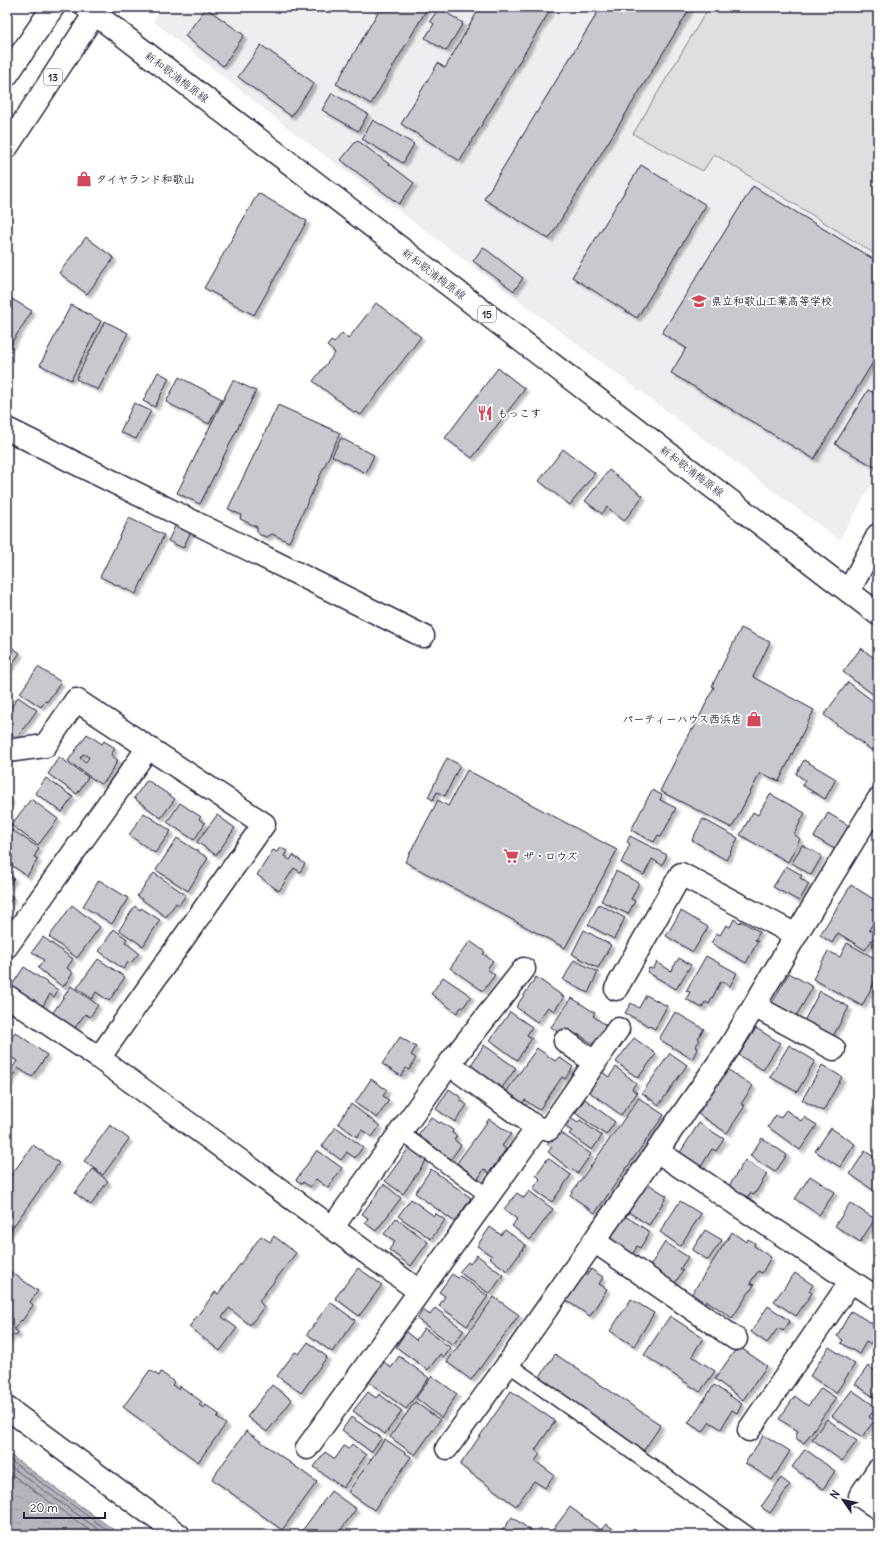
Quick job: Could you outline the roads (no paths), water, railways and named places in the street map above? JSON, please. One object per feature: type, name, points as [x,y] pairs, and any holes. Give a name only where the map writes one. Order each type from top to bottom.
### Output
[{"type":"street","points":[[7,74],[53,7]]},
{"type":"street","name":"13","points":[[7,147],[93,9]]},
{"type":"street","name":"新和歌浦梅原線","points":[[93,9],[878,614]]},
{"type":"street","points":[[7,429],[423,636]]},
{"type":"street","points":[[849,591],[878,535]]},
{"type":"street","points":[[7,750],[45,746],[76,700],[264,824],[99,1058]]},
{"type":"street","points":[[7,946],[148,748]]},
{"type":"street","points":[[447,1448],[508,1364],[731,1045],[878,800]]},
{"type":"street","points":[[616,989],[681,874],[796,935]]},
{"type":"street","points":[[332,1228],[449,1064],[524,969]]},
{"type":"street","points":[[7,996],[99,1058],[420,1291]]},
{"type":"street","points":[[754,1006],[834,1050]]},
{"type":"street","points":[[449,1064],[537,1128],[549,1129],[618,1030]]},
{"type":"street","points":[[565,1041],[595,1063]]},
{"type":"street","points":[[307,1448],[537,1128]]},
{"type":"street","points":[[657,1151],[878,1298]]},
{"type":"street","points":[[594,1241],[736,1339]]},
{"type":"street","points":[[749,1430],[851,1281]]},
{"type":"street","points":[[7,1408],[180,1535]]},
{"type":"street","points":[[878,1470],[860,1496],[878,1508]]},
{"type":"lane","points":[[400,1132],[488,1196]]},
{"type":"lane","points":[[508,1364],[749,1535]]},
{"type":"water","points":[[7,1453],[121,1535],[7,1535]]},
{"type":"place","name":"タイヤランド和歌山","points":[[84,179]]},
{"type":"place","name":"県立和歌山工業高等学校","points":[[699,301]]},
{"type":"place","name":"もっこす","points":[[485,413]]},
{"type":"place","name":"パーティーハウス西浜店","points":[[754,719]]},
{"type":"place","name":"ザ・ロウズ","points":[[511,856]]}]
